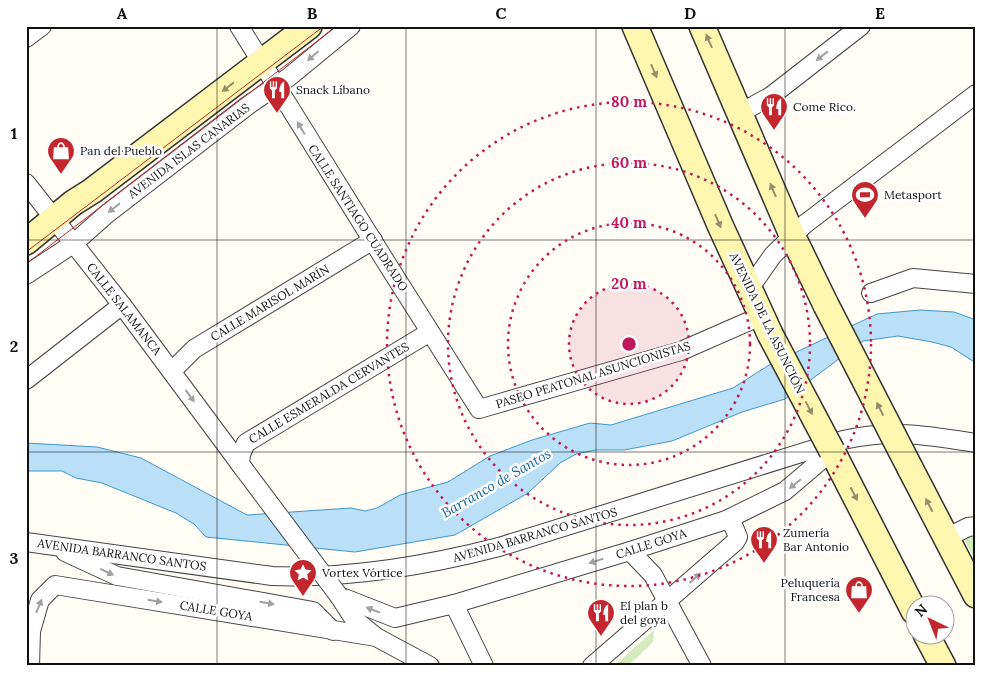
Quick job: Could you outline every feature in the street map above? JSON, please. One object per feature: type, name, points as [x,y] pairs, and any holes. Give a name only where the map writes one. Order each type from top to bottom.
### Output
[{"type":"main road","points":[[26,242],[52,219],[92,191],[309,26]]},
{"type":"main road","name":"AVENIDA DE LA ASUNCIÓN","points":[[635,26],[766,325],[905,594]]},
{"type":"main road","points":[[702,26],[792,235],[826,305],[976,595]]},
{"type":"main road","points":[[931,644],[942,666]]},
{"type":"street","points":[[26,38],[42,26]]},
{"type":"street","name":"CALLE SANTIAGO CUADRADO","points":[[239,26],[328,173],[373,240],[479,409]]},
{"type":"street","name":"AVENIDA ISLAS CANARIAS","points":[[26,275],[73,244],[108,213],[276,86],[351,26]]},
{"type":"street","points":[[740,113],[771,96],[861,26]]},
{"type":"street","points":[[749,289],[765,264],[792,235],[837,197],[976,94]]},
{"type":"street","name":"CALLE SALAMANCA","points":[[26,183],[52,219],[122,305],[172,371],[339,596],[354,619],[376,637]]},
{"type":"street","name":"CALLE MARISOL MARÍN","points":[[172,371],[194,348],[373,240]]},
{"type":"street","points":[[871,293],[913,278],[976,284]]},
{"type":"street","points":[[26,380],[122,305]]},
{"type":"street","name":"PASEO PEATONAL ASUNCIONISTAS","points":[[479,409],[766,325]]},
{"type":"street","name":"CALLE ESMERALDA CERVANTES","points":[[242,466],[241,454],[246,443],[430,332]]},
{"type":"street","name":"AVENIDA BARRANCO SANTOS","points":[[26,542],[272,576],[307,577],[341,575],[445,561],[499,547],[852,438],[896,432],[976,443]]},
{"type":"street","points":[[220,437],[232,444],[246,443]]},
{"type":"street","name":"CALLE GOYA","points":[[395,618],[454,604],[630,552],[726,520],[785,491],[832,451]]},
{"type":"street","points":[[592,666],[668,602],[734,542],[738,537],[736,530],[726,520]]},
{"type":"street","points":[[946,538],[968,527],[976,526]]},
{"type":"street","points":[[47,544],[117,576],[312,611],[334,630]]},
{"type":"street","points":[[630,552],[653,575],[702,666]]},
{"type":"street","name":"CALLE GOYA","points":[[30,666],[32,631],[40,600],[55,585],[376,637]]},
{"type":"street","points":[[339,596],[395,618],[393,646]]},
{"type":"street","points":[[454,604],[484,666]]},
{"type":"street","points":[[376,637],[430,666]]},
{"type":"green space","points":[[976,517],[976,562],[964,539],[972,534]]},
{"type":"green space","points":[[654,630],[653,642],[628,666],[614,666]]},
{"type":"water","name":"Barranco de Santos","points":[[920,310],[954,312],[976,320],[976,363],[951,347],[932,342],[898,336],[863,341],[785,399],[742,412],[672,441],[624,450],[596,450],[576,454],[560,463],[528,493],[455,535],[355,552],[206,537],[194,524],[176,513],[102,483],[76,478],[62,471],[26,471],[26,443],[97,447],[141,458],[247,515],[351,508],[365,511],[377,508],[400,495],[448,482],[490,456],[532,440],[590,423],[611,425],[733,388],[769,365],[877,314]]},
{"type":"tram line","points":[[26,252],[324,26]]},
{"type":"tram line","points":[[26,264],[337,26]]},
{"type":"place","name":"Snack Líbano","points":[[277,114]]},
{"type":"place","name":"Come Rico.","points":[[774,131]]},
{"type":"place","name":"Pan del Pueblo","points":[[61,175]]},
{"type":"place","name":"Metasport","points":[[865,219]]},
{"type":"place","name":"Zumería Bar Antonio","points":[[764,564]]},
{"type":"place","name":"Vortex Vórtice","points":[[303,597]]},
{"type":"place","name":"Peluquería Francesa","points":[[859,614]]},
{"type":"place","name":"El plan b del goya","points":[[601,637]]}]
